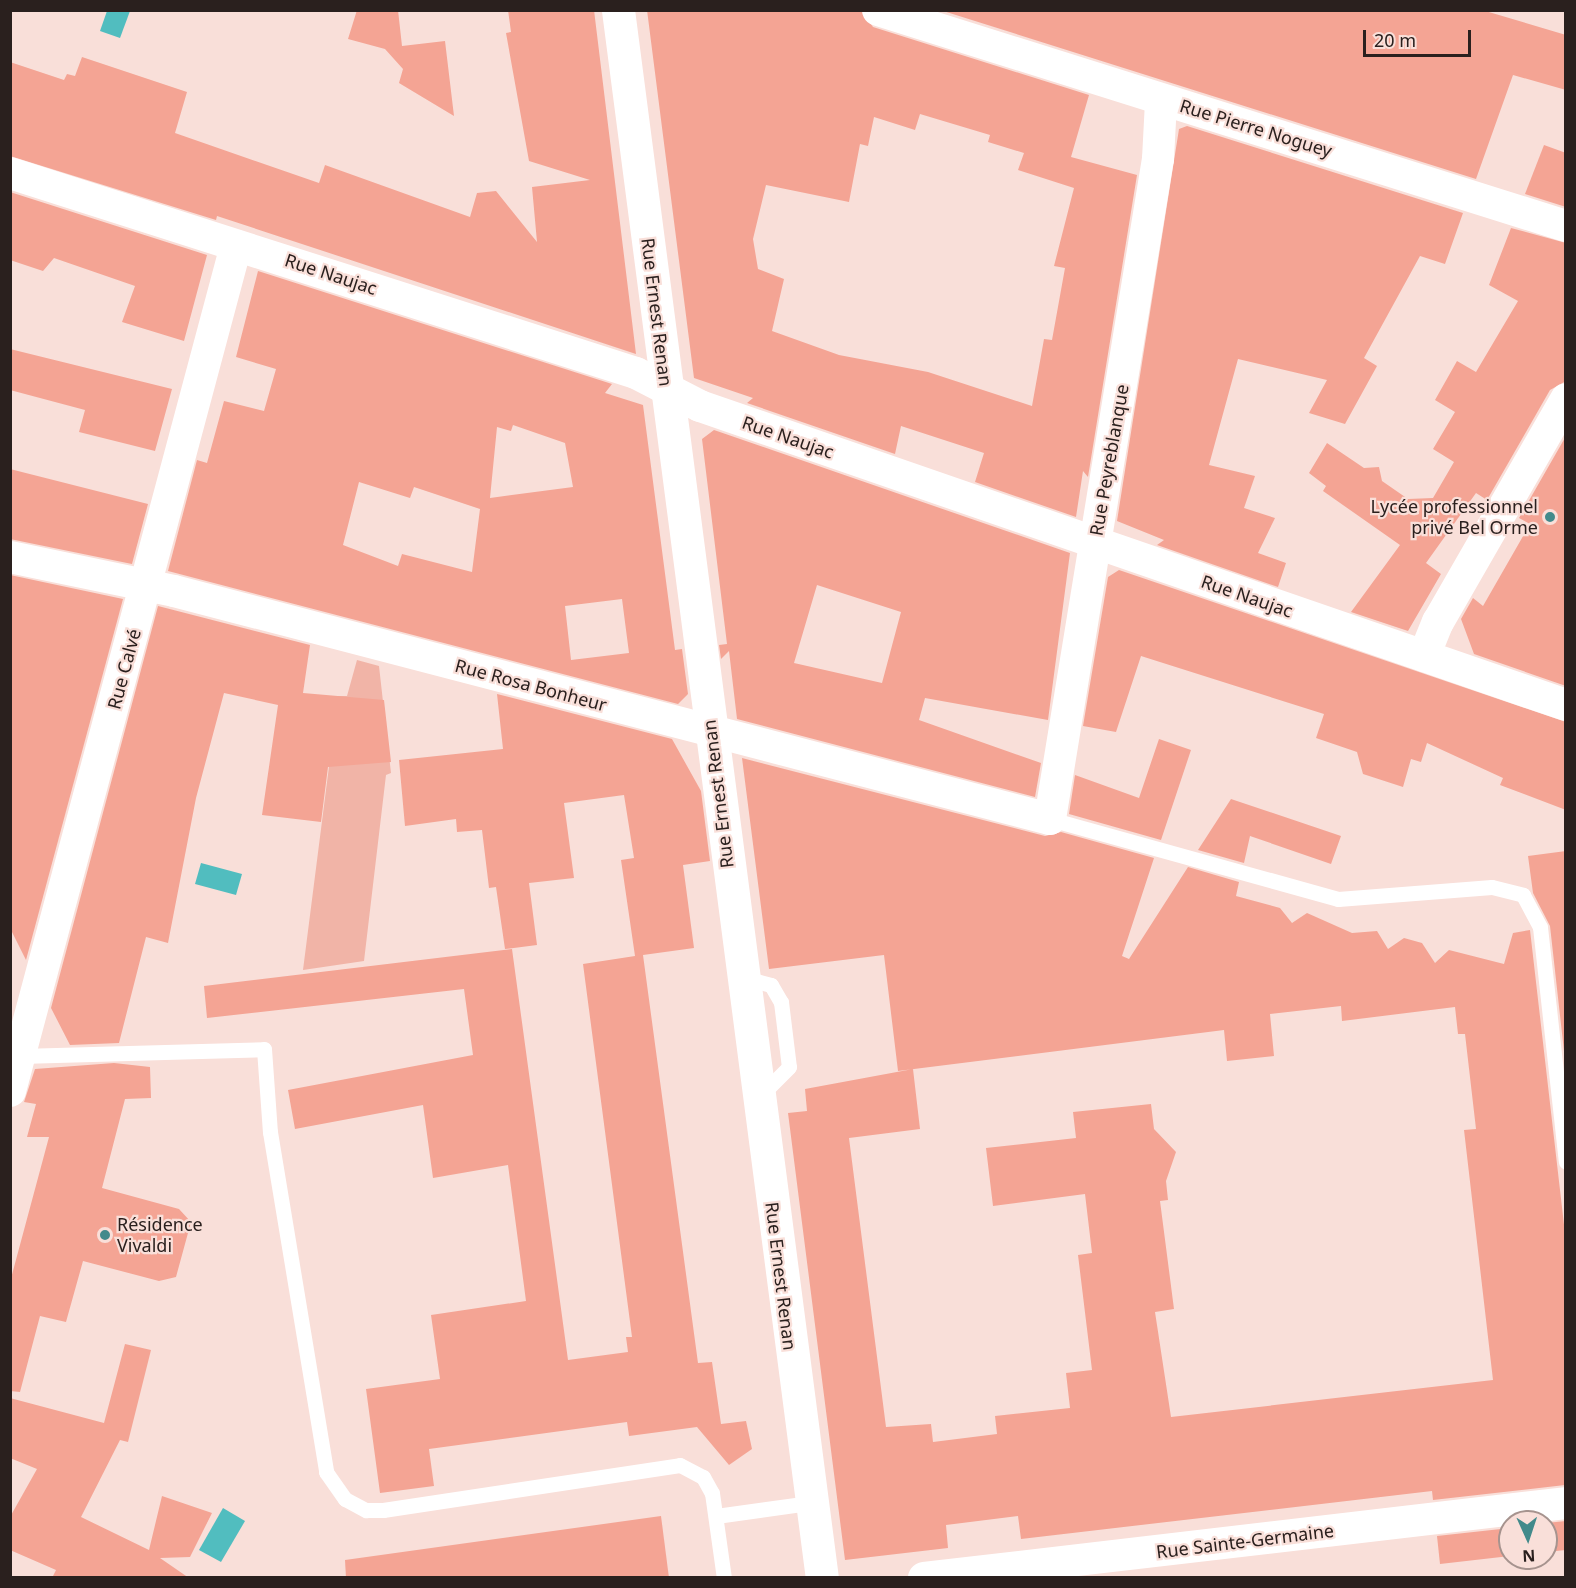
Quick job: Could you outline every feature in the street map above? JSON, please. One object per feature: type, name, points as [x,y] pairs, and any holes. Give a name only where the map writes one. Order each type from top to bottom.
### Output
[{"type":"street","name":"Rue Ernest Renan","points":[[618,10],[741,976],[810,1503],[822,1578]]},
{"type":"street","name":"Rue Pierre Noguey","points":[[878,10],[1161,101],[1200,108],[1566,226]]},
{"type":"street","name":"Rue Peyreblanque","points":[[1050,819],[1158,159],[1161,101]]},
{"type":"street","name":"Rue Naujac","points":[[10,173],[636,373],[700,406],[1566,705]]},
{"type":"street","name":"Rue Calvé","points":[[10,1091],[236,246]]},
{"type":"street","points":[[1424,656],[1438,622],[1566,399]]},
{"type":"street","name":"Rue Rosa Bonheur","points":[[10,556],[146,588],[1050,819]]},
{"type":"street","name":"Rue Sainte-Germaine","points":[[924,1578],[1566,1503]]},
{"type":"lane","points":[[1050,819],[1338,899],[1492,887],[1523,896],[1540,927],[1566,1162]]},
{"type":"lane","points":[[20,1056],[264,1049],[270,1132],[326,1472],[345,1499],[366,1510],[383,1510],[680,1465],[703,1477],[716,1516],[724,1578]]},
{"type":"lane","points":[[716,1516],[810,1503]]},
{"type":"shaded area","points":[[357,660],[379,666],[391,773],[386,775],[364,961],[303,970],[338,696],[347,696]]},
{"type":"water","points":[[107,11],[130,11],[120,38],[100,31]]},
{"type":"water","points":[[201,863],[242,874],[236,895],[195,884]]},
{"type":"water","points":[[223,1508],[245,1521],[221,1562],[199,1550]]},
{"type":"building","points":[[357,10],[398,10],[402,46],[445,41],[454,116],[399,83],[403,69],[385,49],[348,39]]},
{"type":"building","points":[[508,10],[594,10],[636,354],[217,216],[216,220],[10,156],[10,62],[64,80],[67,74],[75,76],[82,57],[187,92],[175,133],[319,183],[325,165],[470,217],[477,193],[496,191],[537,242],[532,187],[590,180],[529,161],[506,33],[511,32]]},
{"type":"building","points":[[647,10],[861,10],[873,27],[1089,95],[1071,157],[1137,175],[1088,477],[1083,471],[1076,517],[975,482],[984,453],[901,426],[895,454],[747,403],[753,398],[694,378]],"holes":[[[920,114],[990,135],[988,142],[1024,153],[1018,170],[1074,188],[1054,266],[1065,268],[1052,340],[1044,339],[1032,406],[928,372],[839,355],[772,331],[784,279],[758,269],[753,239],[766,185],[849,202],[860,144],[868,146],[874,117],[915,130]]]},
{"type":"building","points":[[940,10],[1482,10],[1566,35],[1566,90],[1513,75],[1476,179]]},
{"type":"building","points":[[1187,126],[1463,213],[1445,264],[1420,256],[1364,358],[1377,366],[1345,424],[1309,413],[1327,380],[1238,359],[1209,465],[1255,476],[1244,508],[1275,518],[1258,553],[1286,563],[1278,587],[1157,545],[1164,540],[1117,521],[1179,129]]},
{"type":"building","points":[[1544,145],[1566,153],[1566,207],[1525,194]]},
{"type":"building","points":[[10,192],[207,255],[184,341],[122,322],[135,286],[54,258],[43,271],[10,260]]},
{"type":"building","points":[[1511,228],[1566,243],[1566,381],[1550,390],[1487,500],[1476,493],[1426,563],[1441,574],[1408,631],[1351,612],[1400,545],[1323,491],[1326,486],[1309,473],[1327,443],[1364,468],[1379,467],[1382,481],[1408,499],[1433,498],[1454,462],[1433,449],[1455,412],[1435,400],[1457,361],[1476,372],[1518,301],[1489,285]]},
{"type":"building","points":[[258,271],[612,384],[605,393],[643,405],[675,650],[682,649],[688,694],[678,704],[168,571],[197,460],[207,463],[224,401],[264,411],[276,369],[236,357]],"holes":[[[513,425],[565,443],[573,487],[490,498],[497,427],[511,431]],[[359,482],[410,498],[414,487],[480,509],[472,572],[402,554],[398,566],[343,545]],[[622,599],[629,653],[571,660],[565,606]]]},
{"type":"building","points":[[10,349],[172,389],[155,451],[79,432],[85,410],[10,390]]},
{"type":"building","points":[[714,430],[1070,553],[1048,720],[925,698],[919,720],[1041,763],[1035,797],[737,719],[729,651],[721,659],[719,645],[727,644],[702,439]],"holes":[[[817,585],[901,612],[882,683],[794,663]]]},
{"type":"building","points":[[1566,436],[1566,686],[1474,654],[1461,619],[1473,598],[1483,606],[1530,524],[1519,518]]},
{"type":"building","points":[[10,469],[148,504],[132,564],[10,539]]},
{"type":"building","points":[[1119,570],[1566,722],[1566,810],[1500,785],[1503,778],[1427,743],[1421,762],[1411,759],[1403,787],[1363,774],[1357,752],[1316,738],[1324,714],[1141,656],[1116,732],[1083,726],[1108,577]]},
{"type":"building","points":[[10,575],[123,599],[26,960],[10,928]]},
{"type":"building","points":[[158,606],[310,645],[303,693],[384,700],[391,762],[328,767],[321,822],[262,815],[278,705],[224,693],[196,798],[168,943],[146,937],[119,1043],[70,1045],[51,1008]]},
{"type":"building","points":[[497,694],[672,739],[701,791],[710,861],[683,865],[694,948],[643,955],[698,1363],[712,1362],[721,1424],[746,1421],[752,1449],[729,1465],[697,1427],[629,1436],[627,1422],[429,1449],[434,1486],[380,1493],[366,1389],[440,1379],[431,1315],[526,1301],[508,1165],[433,1178],[423,1105],[295,1129],[288,1090],[473,1055],[464,989],[207,1018],[204,986],[512,949],[568,1360],[628,1352],[626,1337],[632,1337],[583,964],[635,956],[621,860],[634,858],[624,795],[564,803],[574,878],[529,883],[537,945],[505,949],[496,887],[489,888],[482,830],[457,832],[456,819],[405,826],[399,760],[503,749]]},
{"type":"building","points":[[1159,739],[1191,750],[1161,840],[1069,814],[1075,775],[1139,798]]},
{"type":"building","points":[[742,758],[1045,836],[1061,832],[1154,858],[1122,956],[1129,959],[1188,867],[1239,882],[1236,896],[1280,908],[1292,923],[1307,913],[1352,933],[1377,931],[1388,949],[1404,938],[1422,943],[1435,963],[1449,950],[1504,964],[1513,933],[1530,930],[1566,1242],[1565,1485],[1433,1500],[1432,1491],[1021,1539],[1018,1516],[946,1525],[948,1548],[845,1560],[788,1113],[807,1111],[805,1089],[911,1069],[898,1071],[884,955],[769,969]],"holes":[[[1341,1006],[1342,1021],[1455,1007],[1458,1034],[1465,1034],[1476,1129],[1464,1130],[1493,1380],[1171,1417],[1155,1312],[1174,1309],[1160,1201],[1168,1200],[1166,1181],[1176,1152],[1154,1129],[1151,1104],[1073,1112],[1076,1138],[986,1148],[993,1206],[1085,1194],[1092,1253],[1078,1255],[1092,1370],[1066,1373],[1070,1408],[995,1416],[997,1434],[933,1442],[931,1424],[886,1427],[849,1138],[920,1129],[913,1069],[1224,1030],[1227,1061],[1274,1056],[1270,1014]]]},
{"type":"building","points":[[1231,799],[1341,836],[1331,864],[1250,836],[1244,863],[1198,850]]},
{"type":"building","points":[[1566,851],[1566,1069],[1550,926],[1533,893],[1528,856]]},
{"type":"building","name":"Résidence Vivaldi","points":[[114,1063],[150,1067],[151,1098],[125,1099],[102,1188],[179,1209],[191,1222],[176,1277],[159,1281],[83,1261],[66,1322],[40,1316],[20,1392],[10,1391],[10,1282],[49,1137],[27,1137],[36,1104],[24,1102],[35,1069]]},
{"type":"building","points":[[125,1344],[151,1350],[128,1442],[120,1440],[81,1517],[149,1550],[162,1496],[212,1513],[190,1557],[160,1558],[189,1578],[52,1578],[56,1570],[10,1550],[10,1517],[37,1469],[10,1458],[10,1398],[104,1423]]},
{"type":"building","points":[[661,1516],[669,1578],[346,1578],[345,1560]]},
{"type":"building","points":[[1566,1521],[1566,1550],[1558,1551],[1558,1522]]},
{"type":"building","points":[[1498,1529],[1498,1557],[1440,1564],[1437,1536]]},
{"type":"place","name":"Lycée professionnel privé Bel Orme","points":[[1550,517]]},
{"type":"place","name":"Résidence Vivaldi","points":[[105,1235]]}]
